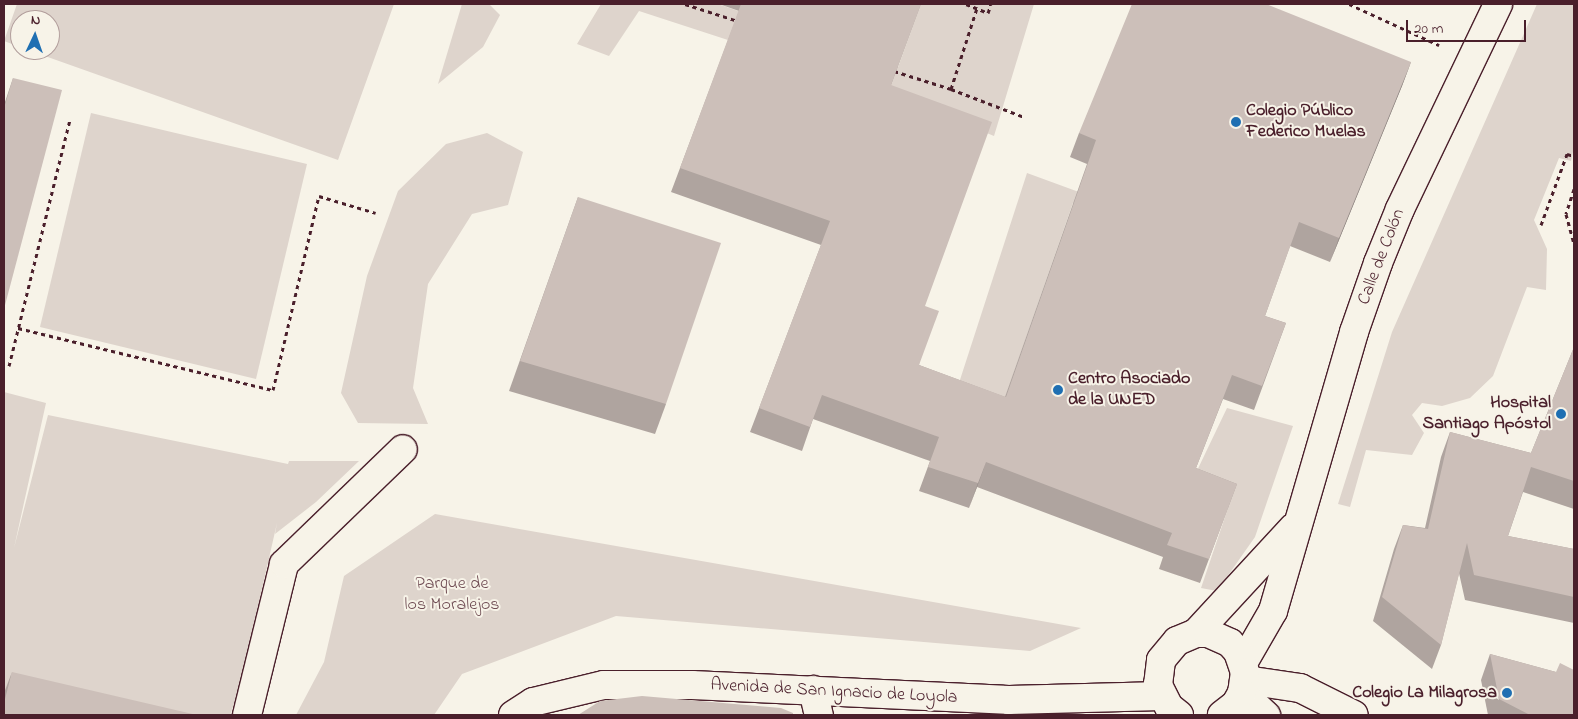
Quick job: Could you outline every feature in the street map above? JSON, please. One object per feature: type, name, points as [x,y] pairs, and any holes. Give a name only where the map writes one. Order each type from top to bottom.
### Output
[{"type":"street","name":"Calle de Colón","points":[[1222,715],[1236,704],[1244,679],[1273,612],[1354,332],[1378,263],[1498,4]]},
{"type":"street","points":[[247,715],[284,564],[403,449]]},
{"type":"street","name":"Calle de Colón","points":[[1196,634],[1298,523]]},
{"type":"street","points":[[1171,706],[1158,685],[1161,660],[1177,640],[1196,634],[1208,634],[1230,643],[1244,679],[1266,715]]},
{"type":"street","points":[[1244,679],[1300,688],[1354,715]]},
{"type":"street","name":"Avenida de San Ignacio de Loyola","points":[[513,715],[533,702],[604,684],[816,703],[1009,700],[1171,706]]},
{"type":"path","points":[[684,4],[742,22]]},
{"type":"path","points":[[966,4],[988,13],[991,4]]},
{"type":"path","points":[[1349,4],[1471,60]]},
{"type":"path","points":[[950,89],[977,8]]},
{"type":"path","points":[[884,68],[950,89],[1024,117]]},
{"type":"path","points":[[9,366],[70,120]]},
{"type":"path","points":[[1541,224],[1567,154],[1574,156]]},
{"type":"path","points":[[1574,188],[1566,214],[1574,243]]},
{"type":"path","points":[[18,328],[273,390],[319,196],[376,213]]},
{"type":"green space","points":[[17,4],[394,4],[338,160],[56,60],[60,60],[60,10],[15,10]]},
{"type":"green space","points":[[462,4],[489,4],[500,15],[483,47],[438,84]]},
{"type":"green space","points":[[601,4],[718,4],[898,67],[921,4],[1034,4],[994,136],[887,92],[639,11],[609,56],[577,44]]},
{"type":"green space","points":[[1537,4],[1574,4],[1574,147],[1571,161],[1559,158],[1534,220],[1547,249],[1546,290],[1527,287],[1493,376],[1470,398],[1442,406],[1422,403],[1412,415],[1424,433],[1412,455],[1366,450],[1350,507],[1338,504],[1392,332]]},
{"type":"green space","points":[[10,24],[10,43],[4,41]]},
{"type":"green space","points":[[91,113],[307,164],[256,379],[40,327]]},
{"type":"green space","points":[[487,133],[523,152],[508,205],[472,214],[428,284],[413,388],[428,424],[358,423],[341,393],[367,276],[398,191],[446,144]]},
{"type":"green space","points":[[1027,173],[1199,236],[1073,203],[1004,401],[958,386]]},
{"type":"green space","points":[[4,392],[46,403],[14,548],[48,415],[288,464],[289,461],[359,461],[316,502],[275,534],[277,523],[239,690],[230,715],[4,715]]},
{"type":"green space","points":[[1227,408],[1293,426],[1255,537],[1217,591],[1201,588],[1228,508],[1193,479]]},
{"type":"green space","name":"Parque de los Moralejos","points":[[435,514],[1081,628],[1030,651],[616,616],[462,674],[434,715],[296,715],[324,662],[344,576]]},
{"type":"building","points":[[741,4],[921,4],[891,85],[992,122],[925,306],[939,311],[919,365],[1006,397],[1096,140],[1079,133],[1132,4],[1266,4],[1411,62],[1339,238],[1299,222],[1265,316],[1286,323],[1262,386],[1232,375],[1196,468],[1237,484],[1209,559],[1167,545],[1172,533],[986,462],[978,483],[928,467],[939,437],[822,395],[810,427],[759,408],[830,221],[680,168]]},
{"type":"building","points":[[13,78],[62,90],[4,309],[4,108]]},
{"type":"building","points":[[578,197],[721,243],[666,404],[520,361]]},
{"type":"building","points":[[1574,347],[1574,481],[1531,467],[1508,536],[1574,549],[1574,597],[1474,575],[1467,543],[1441,645],[1382,597],[1403,525],[1428,529],[1450,432],[1531,453]]},
{"type":"building","points":[[1490,654],[1556,672],[1560,663],[1574,670],[1574,715],[1530,715],[1499,699]]},
{"type":"building","points":[[12,672],[197,715],[4,715],[4,699]]},
{"type":"building","points":[[642,696],[781,708],[793,713],[793,715],[578,715],[600,701]]},
{"type":"place","name":"Colegio Público Federico Muelas","points":[[1236,122]]},
{"type":"place","name":"Centro Asociado de la UNED","points":[[1058,390]]},
{"type":"place","name":"Hospital Santiago Apóstol","points":[[1561,414]]},
{"type":"place","name":"Colegio La Milagrosa","points":[[1507,693]]}]
